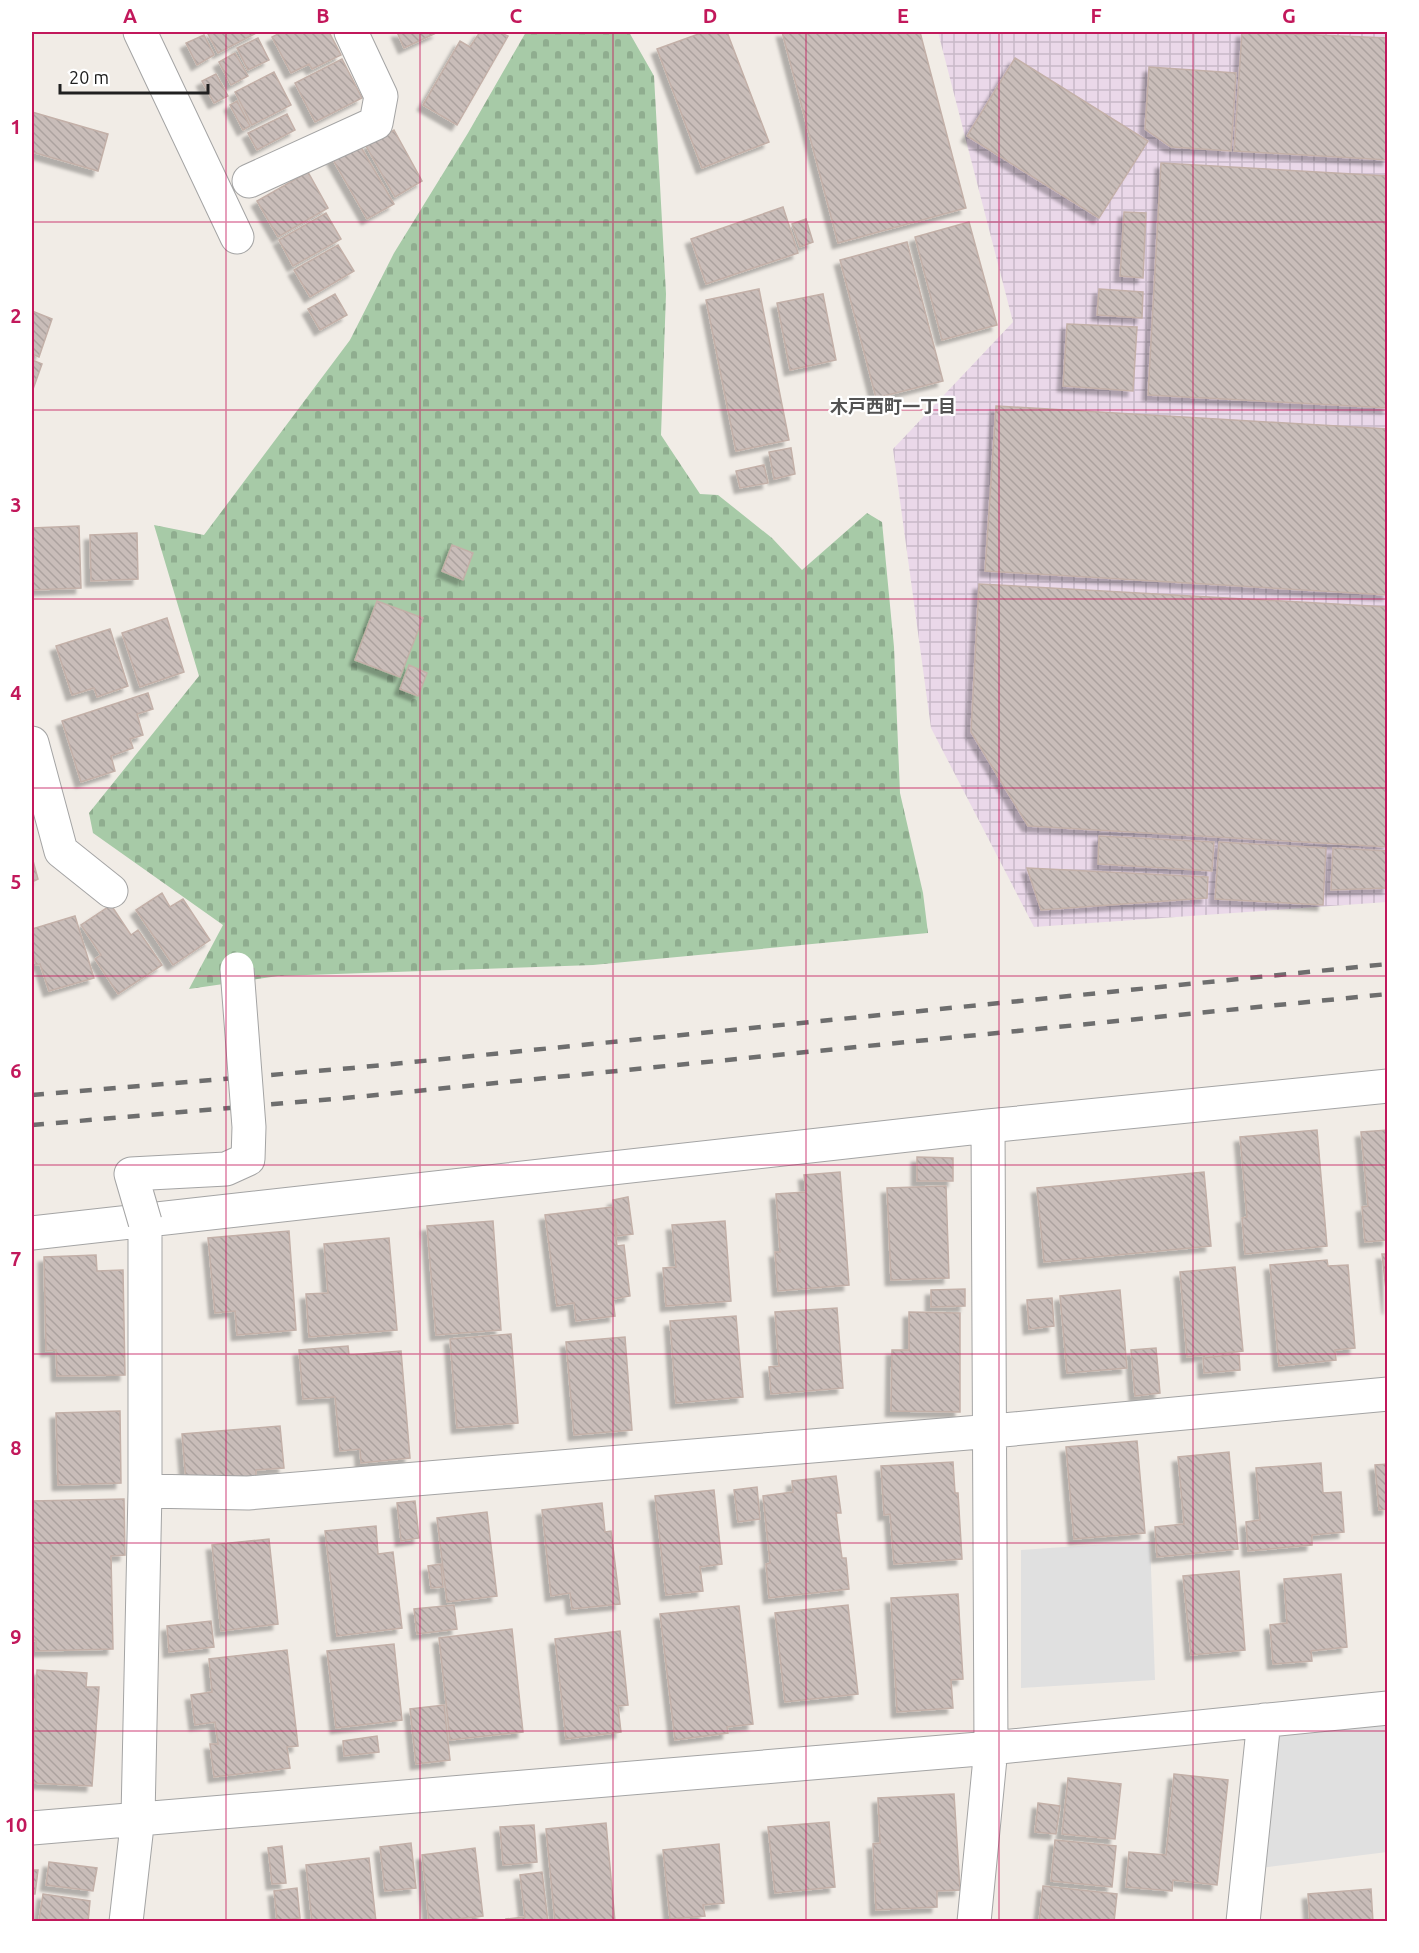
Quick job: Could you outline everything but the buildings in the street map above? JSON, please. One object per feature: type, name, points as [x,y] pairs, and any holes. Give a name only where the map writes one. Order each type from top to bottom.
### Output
[{"type":"street","points":[[140,32],[237,237]]},
{"type":"street","points":[[249,181],[376,123],[381,96],[351,32]]},
{"type":"street","points":[[32,743],[60,852],[111,891]]},
{"type":"street","points":[[126,1922],[138,1817],[145,1491],[145,1222],[131,1174],[226,1169],[248,1159],[249,1127],[237,969]]},
{"type":"street","points":[[32,1233],[988,1126],[1388,1086]]},
{"type":"street","points":[[974,1922],[991,1748],[992,1431],[988,1126]]},
{"type":"street","points":[[145,1491],[248,1493],[992,1431],[1388,1394]]},
{"type":"street","points":[[32,1828],[138,1817],[991,1748],[1388,1708]]},
{"type":"street","points":[[1243,1922],[1264,1720]]},
{"type":"shaded area","points":[[938,32],[1387,32],[1387,902],[1034,927],[931,728],[893,449],[1013,322]]},
{"type":"shaded area","points":[[1150,1541],[1155,1680],[1021,1688],[1021,1550]]},
{"type":"shaded area","points":[[1387,1719],[1387,1852],[1260,1868],[1274,1729]]},
{"type":"green space","points":[[526,32],[629,32],[654,76],[666,294],[661,435],[700,494],[718,495],[772,538],[802,570],[867,513],[882,522],[894,647],[900,793],[923,893],[928,933],[593,965],[278,976],[189,989],[223,925],[93,833],[89,813],[199,676],[154,525],[204,535],[350,340],[394,253],[468,133]]},
{"type":"railway","points":[[32,1095],[353,1068],[1388,964]]},
{"type":"railway","points":[[32,1125],[356,1097],[1388,994]]},
{"type":"district","name":"木戸西町一丁目","points":[[893,407]]}]
